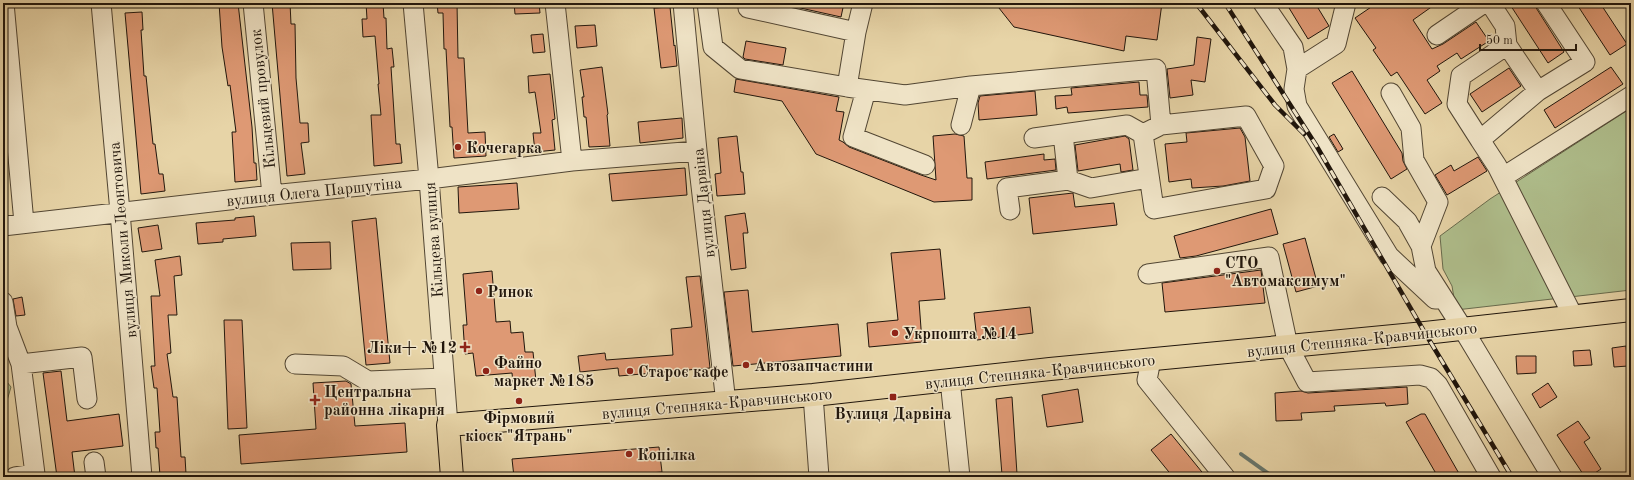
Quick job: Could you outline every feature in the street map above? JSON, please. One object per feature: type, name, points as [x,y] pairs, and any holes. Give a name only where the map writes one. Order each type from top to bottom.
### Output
[{"type":"main road","name":"вулиця Степняка-Кравчинського","points":[[448,425],[813,395],[1050,369],[1288,346],[1459,324],[1573,316],[1631,310]]},
{"type":"main road","name":"Кільцева вулиця","points":[[448,425],[452,477]]},
{"type":"street","points":[[4,3],[9,122],[24,223]]},
{"type":"street","name":"вулиця Миколи Леонтовича","points":[[101,3],[142,477]]},
{"type":"street","name":"Кільцевий провулок","points":[[253,3],[272,195]]},
{"type":"street","name":"Кільцева вулиця","points":[[413,3],[429,179],[448,425]]},
{"type":"street","points":[[555,3],[572,161]]},
{"type":"street","name":"вулиця Дарвіна","points":[[683,3],[697,151],[726,403]]},
{"type":"street","points":[[708,3],[712,47],[740,69],[905,95],[971,86],[1156,69],[1161,125]]},
{"type":"street","points":[[847,87],[856,32],[863,3]]},
{"type":"street","points":[[1263,3],[1293,48],[1297,69],[1294,90],[1297,106],[1388,256],[1459,324]]},
{"type":"street","points":[[1297,69],[1336,44],[1346,3]]},
{"type":"street","points":[[1437,35],[1484,3]]},
{"type":"street","points":[[1490,3],[1505,26],[1507,45],[1538,91]]},
{"type":"street","points":[[1480,140],[1538,91],[1584,62],[1546,3]]},
{"type":"street","points":[[748,8],[856,32]]},
{"type":"street","points":[[1507,45],[1461,76],[1457,104],[1503,177],[1573,316]]},
{"type":"street","points":[[962,125],[971,86]]},
{"type":"street","points":[[866,90],[853,137],[925,165]]},
{"type":"street","points":[[1391,93],[1411,128],[1414,160],[1438,202],[1421,246]]},
{"type":"street","points":[[1503,177],[1631,96]]},
{"type":"street","points":[[1227,110],[1246,116],[1274,166],[1266,189],[1154,209],[1143,134],[1161,125],[1227,110]]},
{"type":"street","points":[[1034,138],[1127,125],[1143,134]]},
{"type":"street","points":[[1063,134],[1068,180]]},
{"type":"street","name":"вулиця Олега Паршутіна","points":[[3,226],[272,195],[429,179],[572,161],[697,151]]},
{"type":"street","points":[[1010,210],[1007,188],[1068,180],[1091,188],[1150,178]]},
{"type":"street","points":[[1382,197],[1407,221],[1421,246],[1426,271],[1552,477]]},
{"type":"street","points":[[1148,274],[1269,257],[1288,346],[1308,382],[1420,375],[1431,378],[1438,385],[1491,477]]},
{"type":"street","points":[[3,302],[7,327],[7,339],[22,364],[35,476],[15,477]]},
{"type":"street","points":[[22,364],[82,357],[87,399]]},
{"type":"street","points":[[1151,360],[1147,380],[1225,477]]},
{"type":"street","points":[[295,364],[343,366],[368,381],[444,378]]},
{"type":"street","points":[[950,380],[960,477]]},
{"type":"street","points":[[813,395],[820,477]]},
{"type":"green space","points":[[1631,108],[1631,290],[1456,310],[1452,286],[1443,269],[1440,236],[1490,199]]},
{"type":"green space","points":[[3,377],[11,387],[6,404],[3,406]]},
{"type":"building","points":[[219,3],[238,3],[257,180],[235,182],[232,132],[236,132],[230,85],[228,86],[222,47]]},
{"type":"building","points":[[272,3],[290,3],[291,24],[295,24],[296,78],[300,123],[308,123],[309,142],[301,143],[305,174],[287,176]]},
{"type":"building","points":[[366,3],[383,3],[384,18],[386,18],[387,49],[392,48],[394,67],[391,67],[396,144],[400,144],[402,163],[374,166],[371,115],[381,115],[375,36],[363,37],[362,19],[367,19]]},
{"type":"building","points":[[437,3],[457,3],[458,58],[464,58],[468,133],[485,132],[486,156],[454,158],[452,127],[450,127],[446,49],[444,49],[443,13],[438,13]]},
{"type":"building","points":[[514,3],[539,3],[540,13],[515,14]]},
{"type":"building","points":[[778,3],[844,3],[841,17]]},
{"type":"building","points":[[995,3],[1069,3],[1084,6],[1085,3],[1162,3],[1157,40],[1126,36],[1124,51],[1014,27]]},
{"type":"building","points":[[1286,3],[1315,3],[1329,26],[1308,39]]},
{"type":"building","points":[[1377,3],[1437,3],[1413,20],[1432,49],[1443,44],[1476,22],[1489,41],[1461,59],[1457,53],[1437,66],[1440,71],[1427,80],[1442,103],[1425,114],[1397,72],[1391,76],[1373,50],[1376,48],[1355,18]]},
{"type":"building","points":[[1509,3],[1533,3],[1564,52],[1548,63]]},
{"type":"building","points":[[1576,3],[1600,3],[1627,44],[1610,55]]},
{"type":"building","points":[[670,7],[677,66],[661,68],[654,8]]},
{"type":"building","points":[[142,12],[143,30],[141,30],[144,76],[146,76],[153,144],[155,144],[159,174],[163,174],[165,191],[141,194],[125,13]]},
{"type":"building","points":[[595,25],[597,46],[577,48],[575,26]]},
{"type":"building","points":[[543,34],[545,52],[533,53],[531,35]]},
{"type":"building","points":[[1197,37],[1211,39],[1205,82],[1191,80],[1193,95],[1170,98],[1167,69],[1194,65]]},
{"type":"building","points":[[746,41],[786,48],[783,65],[745,59],[743,57]]},
{"type":"building","points":[[602,67],[608,114],[610,146],[589,147],[586,117],[584,117],[582,97],[584,97],[580,70]]},
{"type":"building","points":[[1611,67],[1623,84],[1555,128],[1544,110]]},
{"type":"building","points":[[1509,68],[1521,86],[1482,112],[1470,94]]},
{"type":"building","points":[[1352,71],[1402,153],[1403,161],[1407,169],[1391,179],[1332,83]]},
{"type":"building","points":[[550,74],[555,119],[552,120],[555,150],[535,152],[533,133],[541,133],[535,92],[529,93],[528,76]]},
{"type":"building","points":[[736,79],[839,97],[836,111],[844,112],[839,140],[849,147],[936,180],[933,136],[955,134],[964,136],[967,178],[972,178],[972,200],[934,202],[816,154],[782,101],[734,92]]},
{"type":"building","points":[[1139,82],[1140,95],[1147,95],[1148,107],[1068,113],[1067,107],[1056,109],[1055,96],[1072,95],[1071,88]]},
{"type":"building","points":[[1035,91],[1037,115],[979,120],[978,103],[980,96]]},
{"type":"building","points":[[682,118],[683,138],[640,143],[638,122]]},
{"type":"building","points":[[1240,128],[1245,137],[1250,181],[1223,186],[1192,188],[1191,179],[1169,182],[1165,144],[1187,142],[1186,133]]},
{"type":"building","points":[[1334,134],[1343,149],[1338,152],[1329,137]]},
{"type":"building","points":[[737,136],[745,194],[717,196],[715,174],[721,173],[718,138]]},
{"type":"building","points":[[1125,136],[1129,139],[1133,170],[1121,172],[1120,164],[1078,171],[1075,145]]},
{"type":"building","points":[[1044,154],[1044,160],[1055,159],[1056,170],[987,179],[985,162]]},
{"type":"building","points":[[1478,157],[1487,171],[1447,195],[1435,175],[1451,165],[1454,171]]},
{"type":"building","points":[[685,168],[687,195],[612,201],[609,174]]},
{"type":"building","points":[[517,183],[519,209],[459,213],[458,187]]},
{"type":"building","points":[[1073,193],[1075,207],[1114,203],[1117,225],[1033,234],[1029,198]]},
{"type":"building","points":[[1271,209],[1278,234],[1196,256],[1180,258],[1174,236]]},
{"type":"building","points":[[745,213],[748,233],[743,233],[746,268],[731,270],[725,216]]},
{"type":"building","points":[[254,216],[256,236],[223,239],[223,242],[198,244],[196,223],[235,220],[235,218]]},
{"type":"building","points":[[376,218],[390,363],[366,365],[352,221]]},
{"type":"building","points":[[158,225],[162,249],[142,252],[138,228]]},
{"type":"building","points":[[1305,238],[1318,286],[1296,292],[1283,244]]},
{"type":"building","points":[[330,242],[331,269],[293,270],[291,243]]},
{"type":"building","points":[[940,249],[945,299],[919,301],[922,342],[869,347],[867,323],[898,320],[891,253]]},
{"type":"building","points":[[180,256],[182,275],[174,276],[177,315],[168,315],[171,353],[167,354],[173,397],[177,397],[181,457],[185,457],[186,474],[160,476],[155,432],[160,432],[157,388],[154,388],[151,366],[155,366],[151,296],[160,296],[155,260]]},
{"type":"building","points":[[1261,270],[1265,303],[1165,312],[1162,283]]},
{"type":"building","points":[[492,271],[496,322],[510,321],[511,333],[523,332],[525,352],[533,352],[536,381],[513,383],[512,373],[476,376],[473,353],[465,354],[463,325],[467,325],[463,274]]},
{"type":"building","points":[[700,276],[710,368],[619,376],[618,368],[580,372],[578,356],[605,353],[606,360],[673,355],[671,329],[692,327],[686,277]]},
{"type":"building","points":[[748,290],[752,332],[838,324],[841,356],[733,366],[724,292]]},
{"type":"building","points":[[22,297],[25,315],[16,316],[13,299]]},
{"type":"building","points":[[1030,307],[1033,333],[977,340],[974,313]]},
{"type":"building","points":[[224,320],[242,320],[247,428],[228,429]]},
{"type":"building","points":[[1626,346],[1628,366],[1614,367],[1612,348]]},
{"type":"building","points":[[1590,350],[1592,365],[1574,366],[1573,351]]},
{"type":"building","points":[[1516,356],[1536,356],[1536,373],[1517,374]]},
{"type":"building","points":[[61,371],[67,421],[119,414],[123,446],[72,452],[75,477],[57,477],[43,373]]},
{"type":"building","points":[[346,381],[351,384],[355,426],[405,423],[407,452],[241,464],[239,435],[316,429],[313,383]]},
{"type":"building","points":[[1548,383],[1557,397],[1540,408],[1532,394]]},
{"type":"building","points":[[1407,387],[1408,404],[1386,406],[1385,403],[1334,406],[1335,411],[1301,413],[1302,420],[1276,421],[1275,393],[1301,391],[1308,393]]},
{"type":"building","points":[[1078,389],[1083,422],[1047,427],[1042,395]]},
{"type":"building","points":[[1012,397],[1017,474],[1002,475],[996,399]]},
{"type":"building","points":[[1421,414],[1425,414],[1461,477],[1438,477],[1406,422]]},
{"type":"building","points":[[1578,421],[1590,438],[1584,442],[1601,469],[1589,477],[1585,477],[1557,435]]},
{"type":"building","points":[[1171,434],[1206,477],[1173,477],[1151,450]]},
{"type":"building","points":[[659,447],[662,472],[603,477],[514,477],[512,459]]},
{"type":"waterway","points":[[1241,454],[1273,477]]},
{"type":"railway","points":[[1196,3],[1275,105],[1304,134]]},
{"type":"railway","points":[[1225,3],[1316,145],[1425,333],[1512,477]]},
{"type":"place","name":"Кочегарка","points":[[458,147]]},
{"type":"place","name":"СТО \"Автомаксимум\"","points":[[1217,271]]},
{"type":"place","name":"Ринок","points":[[479,291]]},
{"type":"place","name":"Укрпошта №14","points":[[895,333]]},
{"type":"place","name":"Ліки+ №12","points":[[465,347]]},
{"type":"place","name":"Автозапчастини","points":[[746,365]]},
{"type":"place","name":"Файно маркет №185","points":[[486,371]]},
{"type":"place","name":"Староє кафе","points":[[630,371]]},
{"type":"place","name":"Вулиця Дарвіна","points":[[893,397]]},
{"type":"place","name":"Центральна районна лікарня","points":[[315,400]]},
{"type":"place","name":"Фірмовий кіоск \"Ятрань\"","points":[[519,401]]},
{"type":"place","name":"Копілка","points":[[629,454]]}]
